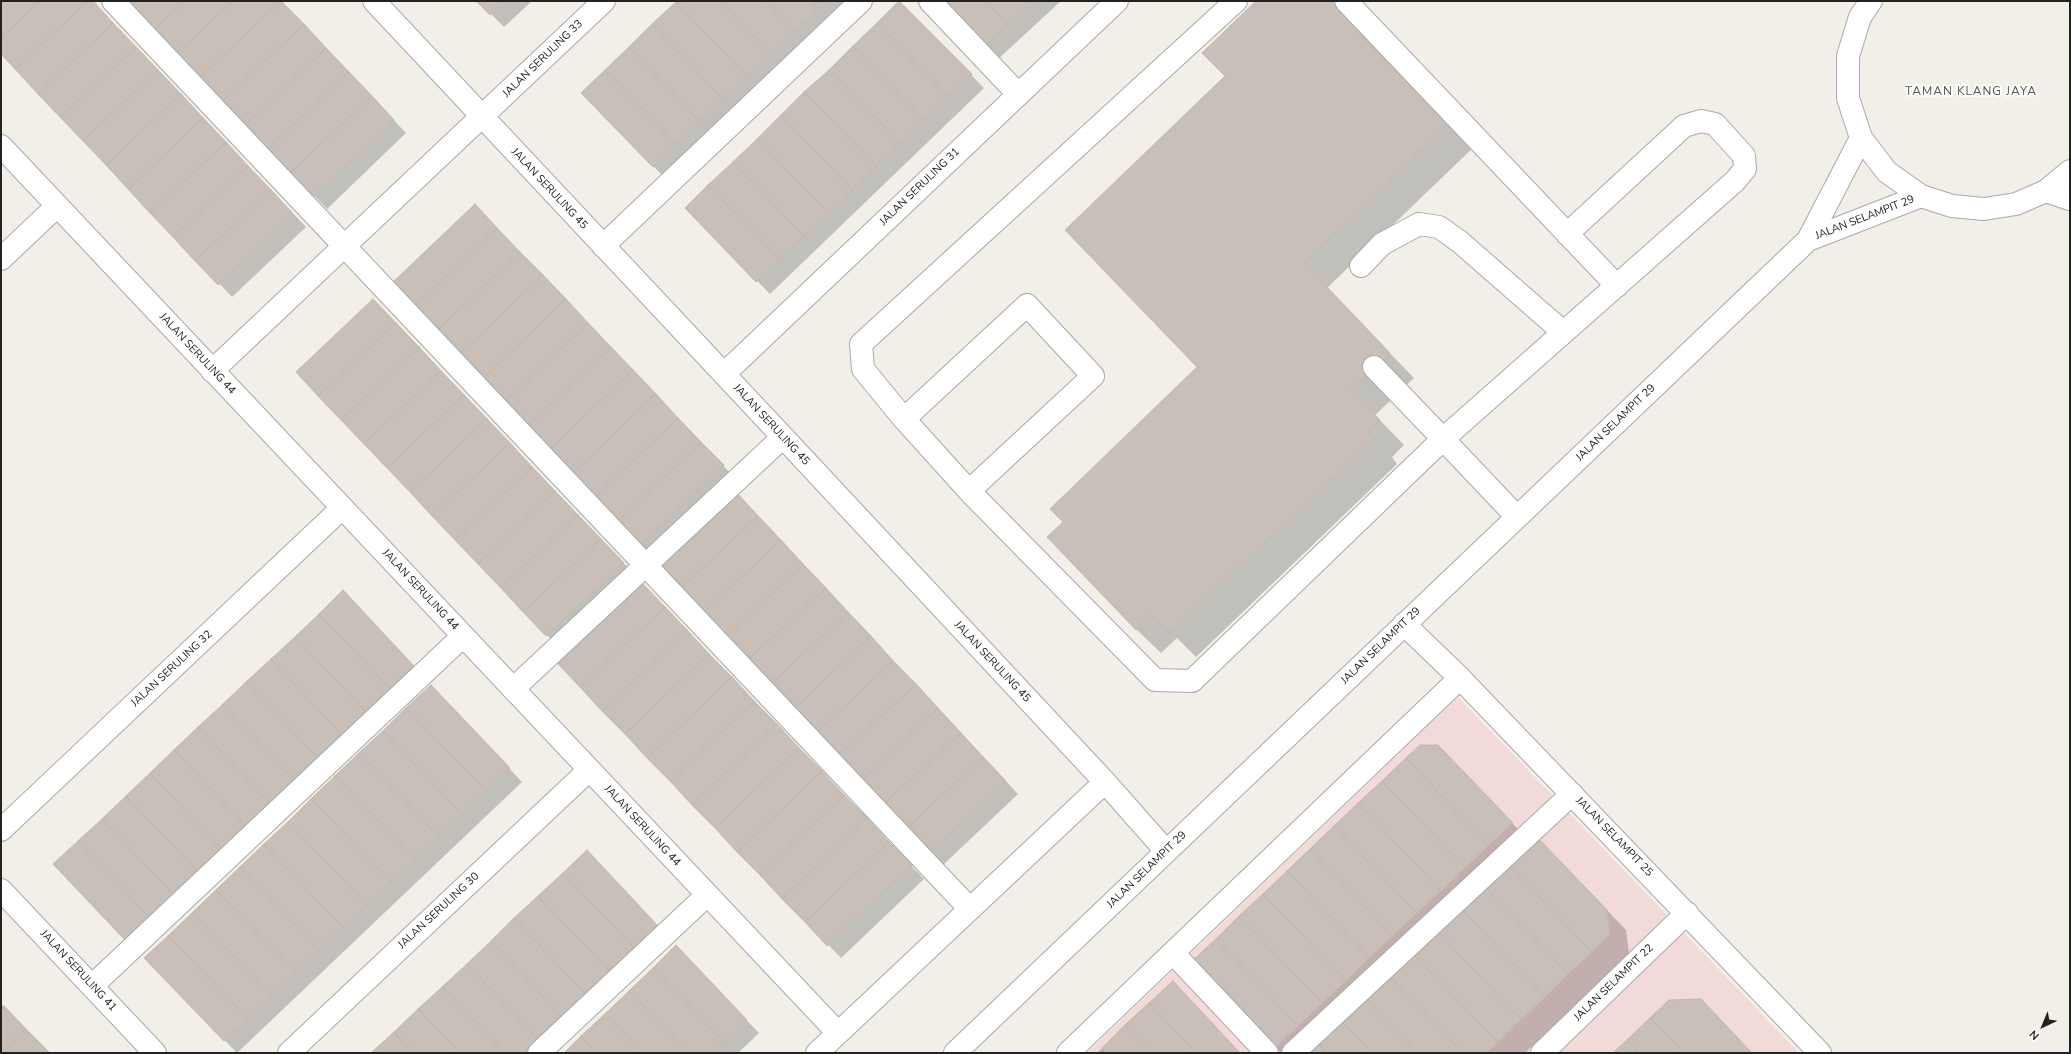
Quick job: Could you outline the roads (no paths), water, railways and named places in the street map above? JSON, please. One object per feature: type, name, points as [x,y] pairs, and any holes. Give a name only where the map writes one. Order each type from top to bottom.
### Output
[{"type":"street","points":[[113,1],[970,909]]},
{"type":"street","name":"JALAN SERULING 45","points":[[374,1],[1105,782],[1166,851]]},
{"type":"street","name":"JALAN SERULING 33","points":[[212,370],[482,118],[604,1]]},
{"type":"street","points":[[603,246],[861,1]]},
{"type":"street","points":[[930,1],[1018,94]]},
{"type":"street","name":"JALAN SERULING 31","points":[[724,374],[1117,1]]},
{"type":"street","points":[[1236,1],[861,344],[863,369],[904,420],[969,491],[1155,680],[1192,681],[1443,439],[1735,181],[1745,169],[1744,156],[1715,124],[1701,121],[1684,126],[1567,234]]},
{"type":"street","points":[[1346,1],[1617,286]]},
{"type":"street","points":[[1862,6],[1848,56],[1848,98],[1861,138],[1886,172],[1921,196],[1952,206],[1984,209],[2016,204],[2046,191],[2070,171]]},
{"type":"street","name":"JALAN SELAMPIT 29","points":[[955,1053],[1808,240],[1861,138]]},
{"type":"street","name":"JALAN SERULING 44","points":[[1,146],[838,1034]]},
{"type":"street","points":[[2046,191],[2070,199]]},
{"type":"street","name":"JALAN SELAMPIT 29","points":[[1808,240],[1921,196]]},
{"type":"street","points":[[1,259],[57,206]]},
{"type":"street","points":[[1361,266],[1382,244],[1419,224],[1439,228],[1460,242],[1563,332]]},
{"type":"street","points":[[904,420],[1027,305],[1093,376],[969,491]]},
{"type":"street","points":[[1374,368],[1517,517]]},
{"type":"street","points":[[513,689],[783,437]]},
{"type":"street","name":"JALAN SERULING 32","points":[[1,830],[342,508]]},
{"type":"street","name":"JALAN SELAMPIT 25","points":[[1404,624],[1460,678],[1687,913],[1816,1051]]},
{"type":"street","points":[[92,986],[464,636]]},
{"type":"street","points":[[1068,1053],[1460,678]]},
{"type":"street","name":"JALAN SERULING 30","points":[[289,1053],[589,770]]},
{"type":"street","points":[[817,1053],[1105,782]]},
{"type":"street","points":[[1294,1053],[1572,794]]},
{"type":"street","name":"JALAN SERULING 41","points":[[1,890],[155,1053]]},
{"type":"street","points":[[539,1053],[707,895]]},
{"type":"street","name":"JALAN SELAMPIT 22","points":[[1542,1053],[1687,913]]},
{"type":"street","points":[[1173,952],[1268,1053]]},
{"type":"district","name":"TAMAN KLANG JAYA","points":[[1971,92]]}]
